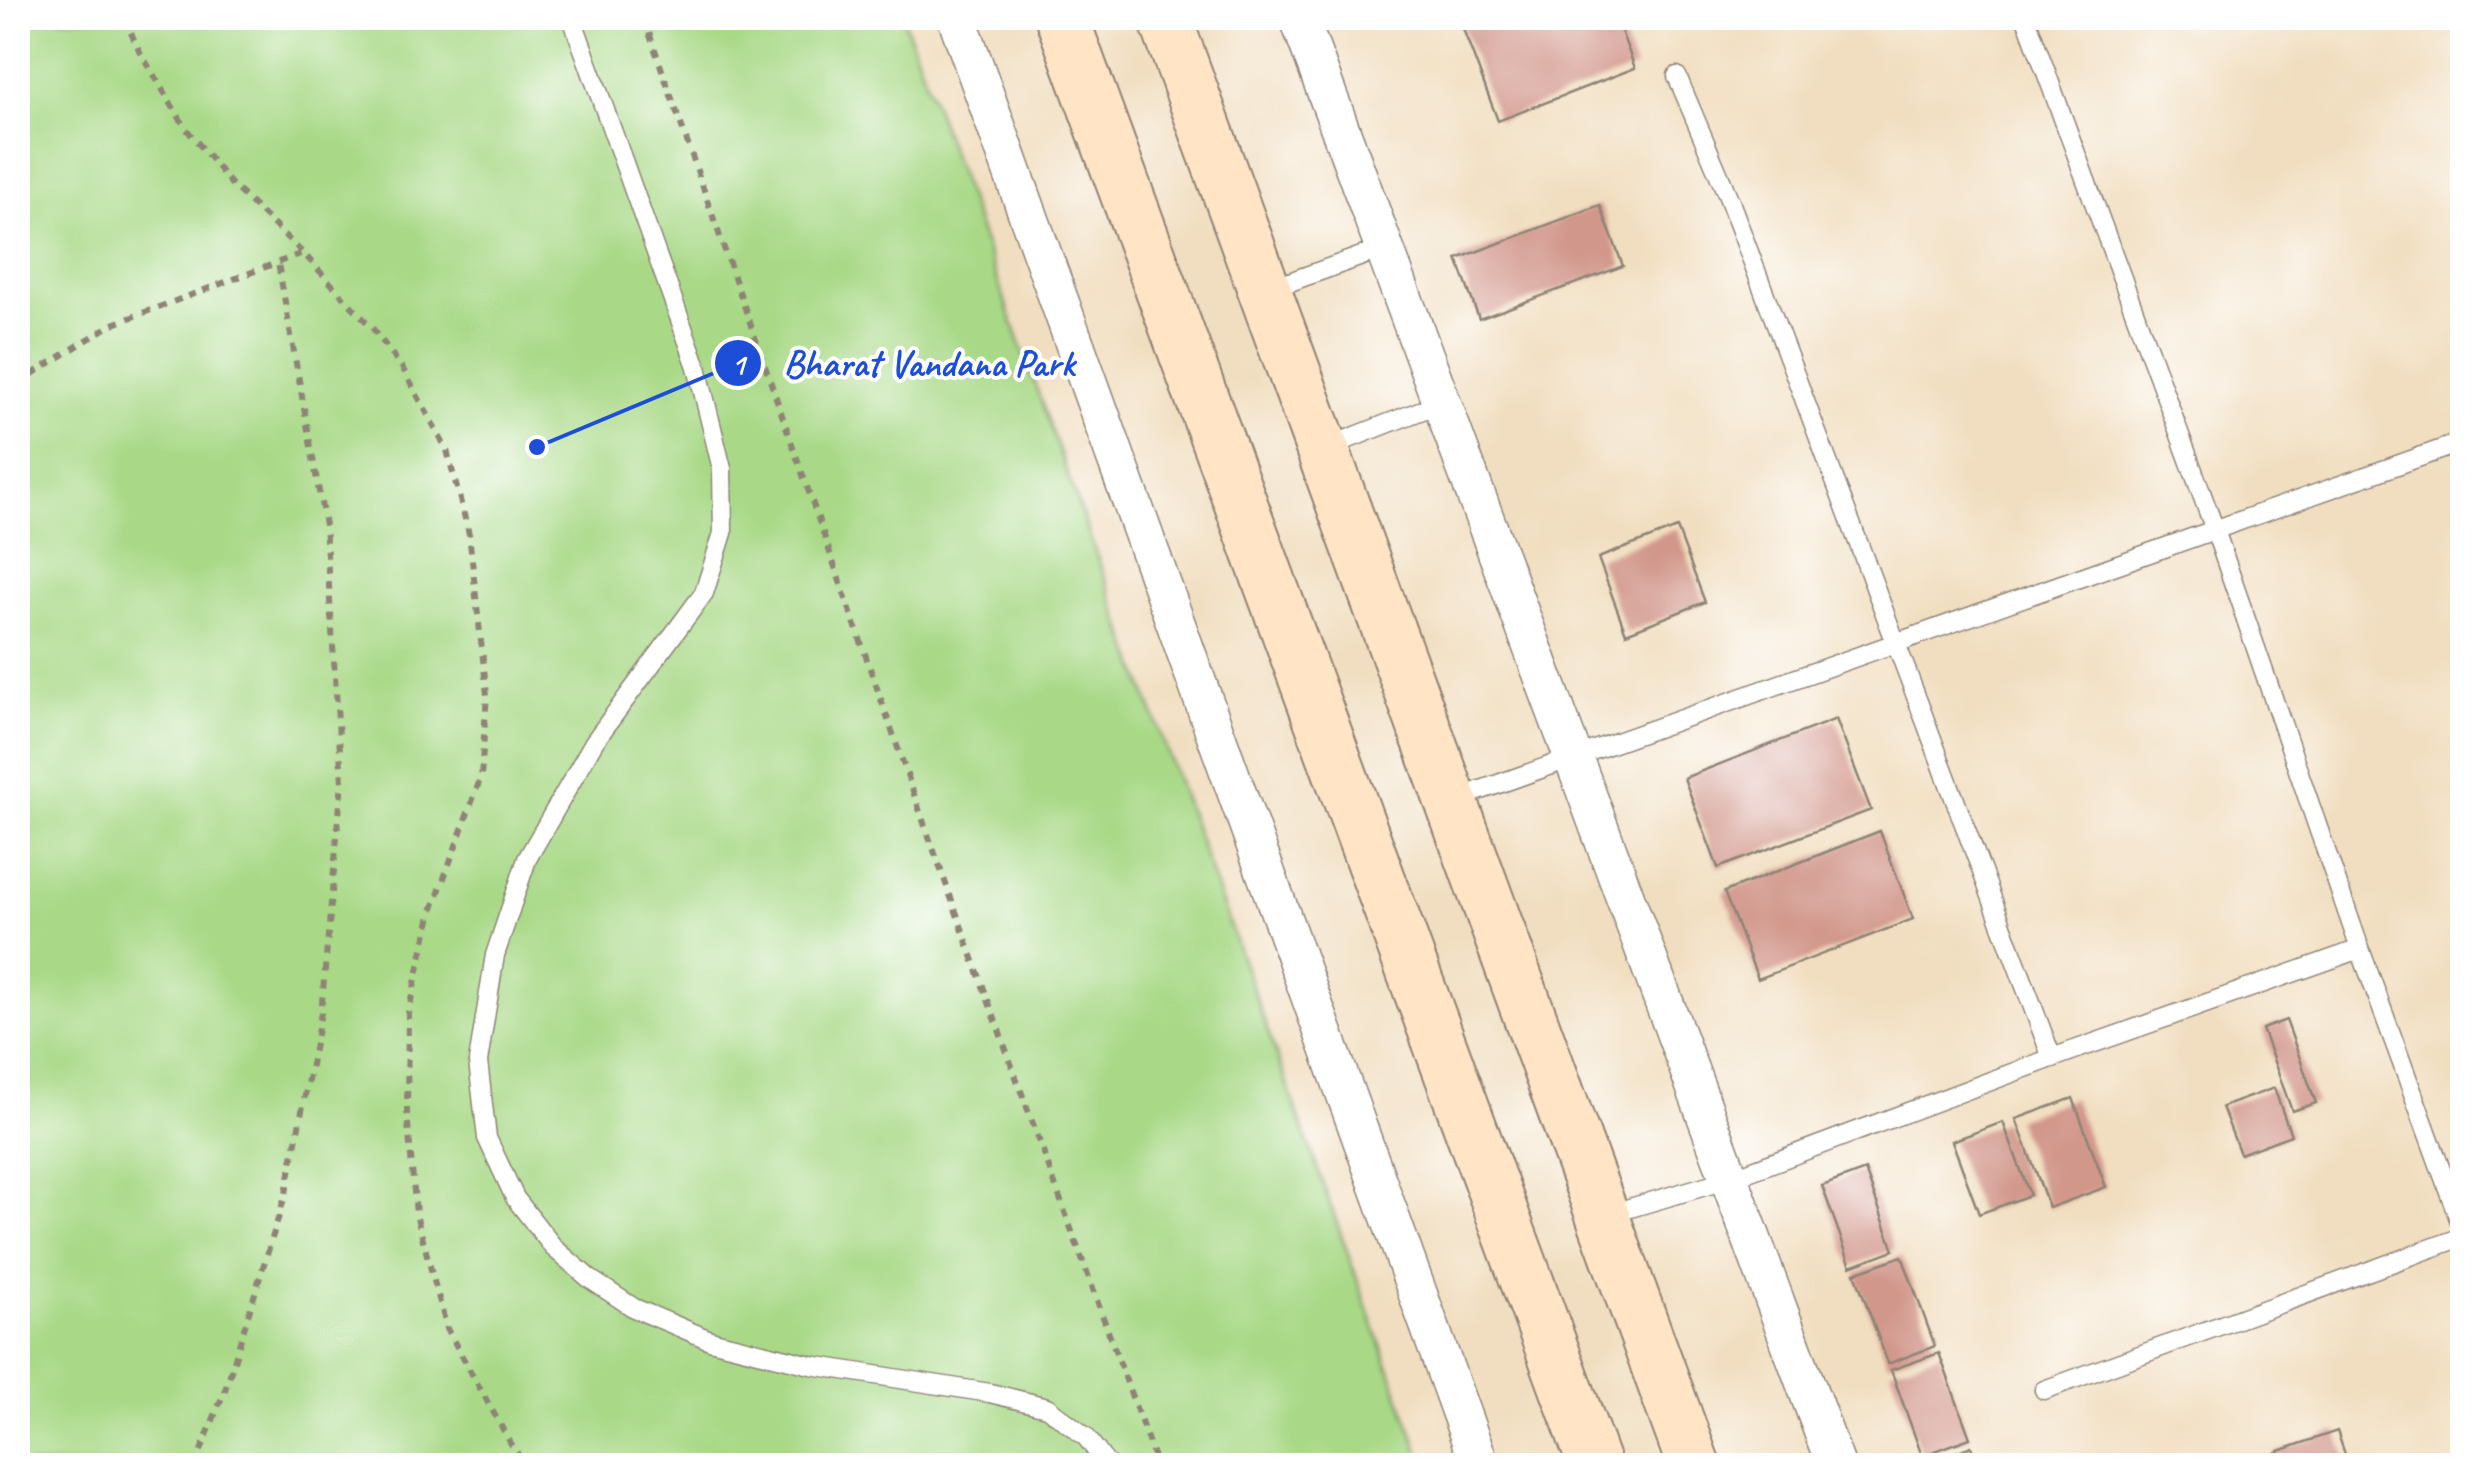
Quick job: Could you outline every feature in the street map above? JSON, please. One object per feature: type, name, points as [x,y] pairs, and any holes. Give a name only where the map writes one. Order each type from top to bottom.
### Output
[{"type":"street","points":[[957,18],[1480,1466]]},
{"type":"street","points":[[1062,18],[1595,1466]]},
{"type":"street","points":[[1166,18],[1694,1466]]},
{"type":"street","points":[[1298,18],[1836,1466]]},
{"type":"lane","points":[[572,18],[697,367],[722,468],[723,532],[704,593],[594,742],[528,859],[495,955],[478,1062],[487,1138],[515,1198],[554,1248],[590,1280],[634,1308],[710,1340],[794,1361],[1047,1407],[1086,1437],[1108,1466]]},
{"type":"lane","points":[[2026,18],[2215,530],[2360,950],[2462,1228]]},
{"type":"lane","points":[[1678,76],[1729,198],[2052,1058]]},
{"type":"lane","points":[[1265,291],[1384,248]]},
{"type":"lane","points":[[1323,449],[1440,403]]},
{"type":"lane","points":[[1451,801],[2462,442]]},
{"type":"lane","points":[[1603,1216],[1729,1179],[2052,1058],[2360,950]]},
{"type":"lane","points":[[2044,1390],[2462,1237]]},
{"type":"path","points":[[124,18],[185,127],[232,185],[303,253],[374,330],[402,369],[447,450],[469,534],[487,694],[481,777],[432,910],[408,1013],[407,1112],[416,1214],[447,1329],[526,1466]]},
{"type":"path","points":[[644,18],[924,826],[1157,1466]]},
{"type":"path","points":[[18,383],[111,325],[303,253]]},
{"type":"path","points":[[194,1466],[226,1387],[286,1192],[322,1012],[342,782],[325,526],[278,263]]},
{"type":"green space","points":[[18,18],[903,18],[1424,1465],[18,1465]]},
{"type":"building","points":[[1485,18],[1616,18],[1635,68],[1498,121],[1462,26]]},
{"type":"building","points":[[1600,205],[1623,266],[1479,319],[1457,259]]},
{"type":"building","points":[[1677,528],[1705,602],[1626,633],[1598,558]]},
{"type":"building","points":[[1836,719],[1871,810],[1718,868],[1684,778]]},
{"type":"building","points":[[1880,831],[1913,919],[1758,979],[1724,892]]},
{"type":"building","points":[[2286,1020],[2316,1103],[2292,1111],[2262,1029]]},
{"type":"building","points":[[2274,1088],[2291,1135],[2240,1154],[2222,1107]]},
{"type":"building","points":[[2073,1098],[2106,1187],[2049,1208],[2016,1119]]},
{"type":"building","points":[[2003,1122],[2030,1195],[1979,1214],[1952,1141]]},
{"type":"building","points":[[1865,1170],[1894,1250],[1851,1266],[1822,1186]]},
{"type":"building","points":[[1902,1256],[1935,1346],[1888,1364],[1855,1273]]},
{"type":"building","points":[[1939,1353],[1970,1438],[1922,1456],[1891,1370]]},
{"type":"building","points":[[2337,1431],[2349,1466],[2281,1466],[2276,1452]]},
{"type":"building","points":[[1971,1446],[1978,1466],[1921,1466],[1921,1465]]},
{"type":"place","name":"Bharat Vandana Park","points":[[537,447]]}]
